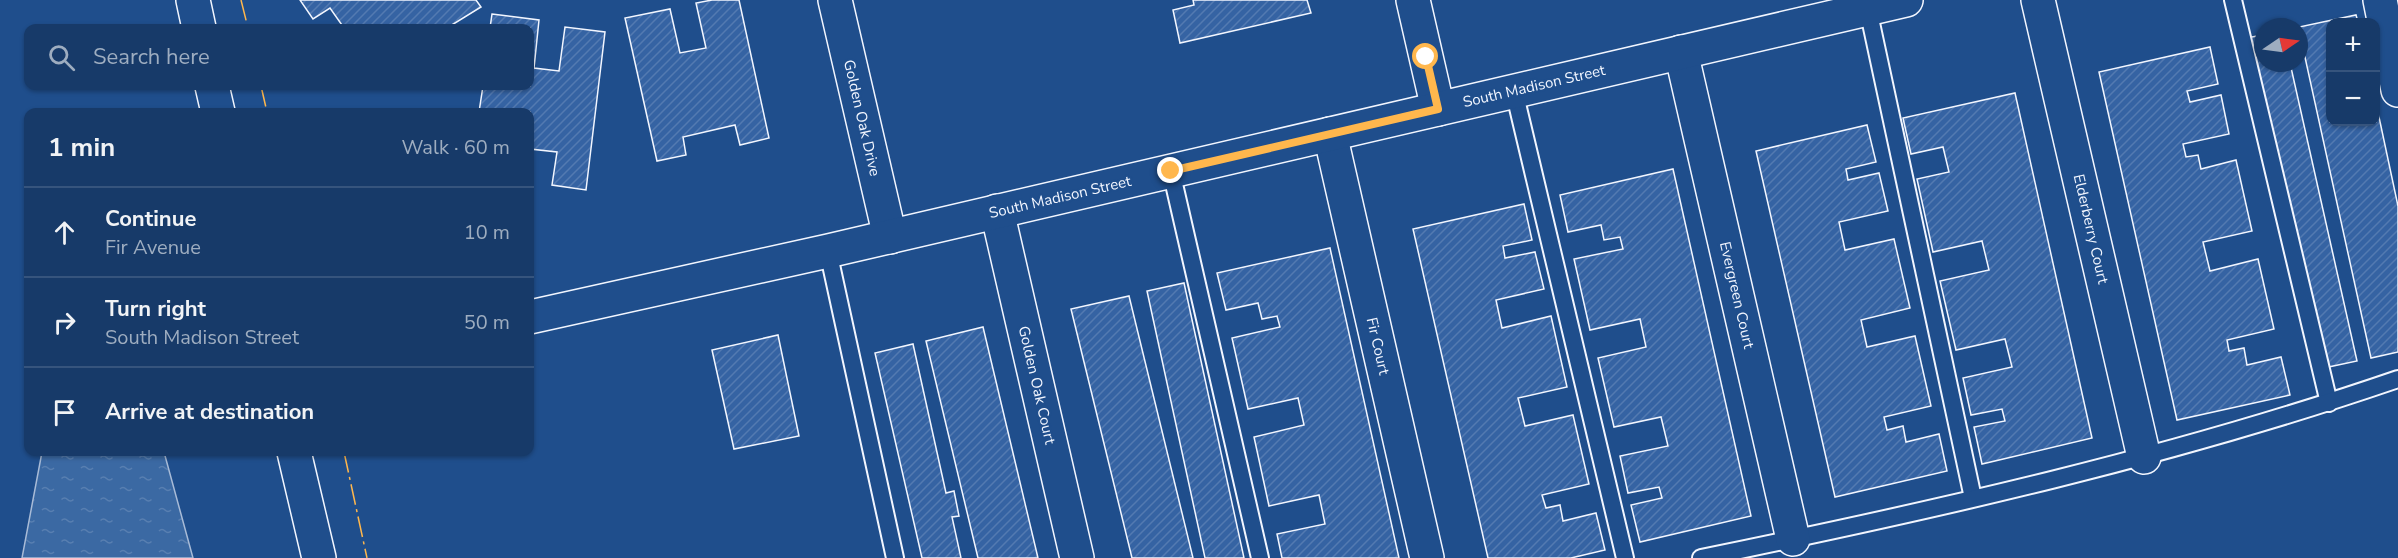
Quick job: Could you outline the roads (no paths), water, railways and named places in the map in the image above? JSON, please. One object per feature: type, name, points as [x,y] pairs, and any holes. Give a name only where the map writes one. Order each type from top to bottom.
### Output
[{"type":"street","points":[[193,0],[198,24]]},
{"type":"street","name":"Golden Oak Drive","points":[[835,0],[890,237]]},
{"type":"street","points":[[1413,0],[1438,109]]},
{"type":"street","name":"South Madison Street","points":[[534,316],[890,237],[1906,0]]},
{"type":"street","name":"Elderberry Court","points":[[2038,0],[2144,457]]},
{"type":"street","points":[[2380,0],[2398,90]]},
{"type":"street","name":"Evergreen Court","points":[[1681,52],[1793,539]]},
{"type":"street","points":[[213,90],[217,108]]},
{"type":"street","name":"Fir Court","points":[[1330,134],[1427,558]]},
{"type":"street","name":"Golden Oak Court","points":[[997,212],[1077,558]]},
{"type":"street","points":[[295,456],[319,558]]},
{"type":"lane","points":[[2233,0],[2330,403]]},
{"type":"lane","points":[[1868,9],[1973,498]]},
{"type":"lane","points":[[1514,91],[1624,558]]},
{"type":"lane","points":[[1171,171],[1260,558]]},
{"type":"lane","points":[[828,251],[895,558]]},
{"type":"lane","points":[[1701,558],[1973,498],[2144,457],[2330,403],[2398,379]]},
{"type":"water","points":[[41,456],[165,456],[193,558],[22,558]]}]
